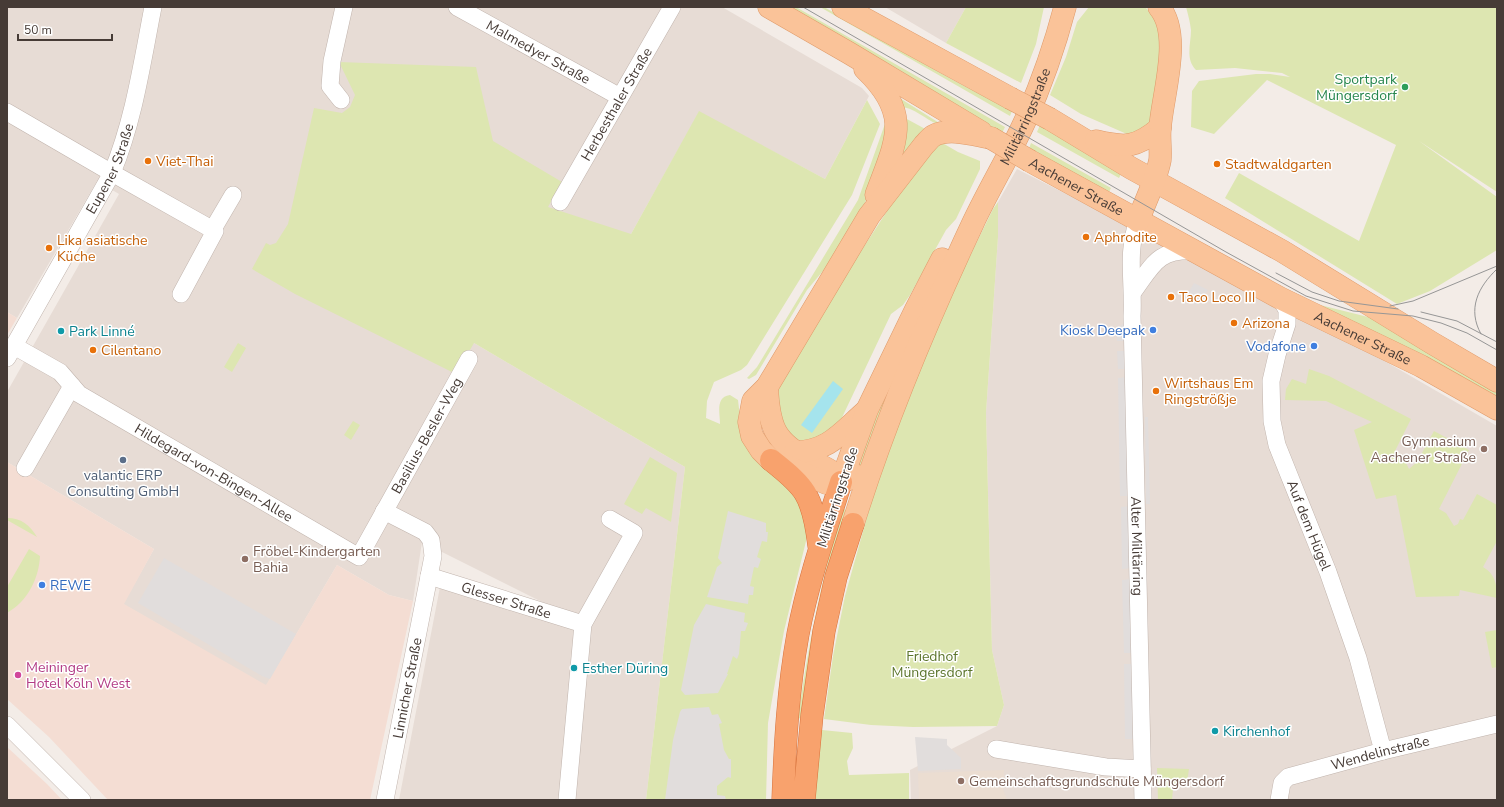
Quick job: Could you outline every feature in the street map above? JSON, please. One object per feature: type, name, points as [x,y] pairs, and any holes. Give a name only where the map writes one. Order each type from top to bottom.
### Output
[{"type":"highway","points":[[771,460],[791,477],[805,493],[817,528],[820,549]]},
{"type":"highway","name":"Militärringstraße","points":[[783,800],[785,727],[797,640],[820,549],[841,482]]},
{"type":"highway","name":"Militärringstraße","points":[[804,800],[812,716],[824,631],[836,577],[853,524]]},
{"type":"main road","name":"Aachener Straße","points":[[768,7],[849,52],[1030,161],[1138,221],[1197,251],[1280,298],[1421,366],[1497,409]]},
{"type":"main road","name":"Aachener Straße","points":[[843,7],[1050,119],[1154,180],[1282,251],[1497,381]]},
{"type":"main road","points":[[1063,16],[1082,7]]},
{"type":"main road","points":[[1138,221],[1160,160],[1160,128],[1166,92],[1170,45],[1169,28],[1160,7]]},
{"type":"main road","name":"Militärringstraße","points":[[853,524],[871,467],[913,360],[974,222],[1025,120],[1063,16]]},
{"type":"main road","points":[[849,52],[873,76],[888,97],[897,119],[896,140],[869,216]]},
{"type":"main road","points":[[1072,132],[1093,140],[1124,146],[1136,144],[1147,139],[1160,128]]},
{"type":"main road","points":[[871,467],[854,477],[841,482],[826,483],[771,460],[761,450],[752,436],[749,422],[753,401],[767,388],[869,216],[913,158],[934,136],[959,132],[991,138]]},
{"type":"main road","name":"Militärringstraße","points":[[841,482],[867,410],[916,309],[944,257],[974,222]]},
{"type":"main road","points":[[767,388],[769,418],[773,429],[779,438],[795,452],[830,470],[841,482],[851,494],[853,524]]},
{"type":"main road","points":[[795,452],[812,452],[822,447],[837,438],[867,410]]},
{"type":"street","name":"Eupener Straße","points":[[11,352],[112,174],[123,146],[133,107],[153,7]]},
{"type":"street","points":[[341,100],[330,86],[332,61],[344,7]]},
{"type":"street","name":"Malmedyer Straße","points":[[457,7],[620,97]]},
{"type":"street","name":"Herbesthaler Straße","points":[[560,202],[672,7]]},
{"type":"street","points":[[7,112],[112,174],[213,229]]},
{"type":"street","points":[[181,294],[207,248],[215,231],[213,229],[233,195]]},
{"type":"street","name":"Alter Militärring","points":[[1138,221],[1131,246],[1133,292],[1132,316],[1136,539],[1143,800]]},
{"type":"street","points":[[1133,292],[1154,263],[1162,256],[1173,252],[1197,251]]},
{"type":"street","name":"Auf dem Hügel","points":[[1280,298],[1287,310],[1287,324],[1276,355],[1271,381],[1272,420],[1277,445],[1328,572],[1358,658],[1383,751]]},
{"type":"street","name":"Hildegard-von-Bingen-Allee","points":[[11,352],[60,372],[79,394],[359,557]]},
{"type":"street","name":"Basilius-Besler-Weg","points":[[359,557],[469,359]]},
{"type":"street","points":[[25,468],[72,386]]},
{"type":"street","points":[[384,511],[424,532],[430,540],[432,556],[429,576]]},
{"type":"street","points":[[567,800],[583,624],[625,542],[634,533],[610,519]]},
{"type":"street","name":"Glesser Straße","points":[[429,576],[583,624]]},
{"type":"street","name":"Linnicher Straße","points":[[385,800],[429,576]]},
{"type":"street","points":[[7,724],[82,800]]},
{"type":"street","name":"Wendelinstraße","points":[[1280,795],[1282,783],[1288,777],[1383,751],[1497,724]]},
{"type":"street","points":[[996,749],[1106,767],[1142,769]]},
{"type":"shaded area","points":[[7,7],[722,7],[862,88],[869,96],[825,179],[699,112],[631,234],[474,343],[685,467],[646,800],[399,800],[440,587],[584,623],[422,542],[413,601],[389,595],[337,565],[266,686],[123,604],[154,549],[7,462],[7,392],[119,194],[97,181],[17,318],[7,312]]},
{"type":"shaded area","points":[[885,7],[966,7],[946,43]]},
{"type":"shaded area","points":[[1017,169],[1305,315],[1497,426],[1497,800],[911,800],[910,770],[997,726],[1004,705],[992,650],[986,413],[998,237],[998,202]]},
{"type":"shaded area","points":[[1194,283],[1208,290],[1197,305],[1185,298]]},
{"type":"shaded area","points":[[7,312],[17,318],[7,335]]},
{"type":"shaded area","points":[[1127,320],[1127,341],[1117,341],[1117,329]]},
{"type":"shaded area","points":[[1117,351],[1127,351],[1128,369],[1118,369]]},
{"type":"shaded area","points":[[1128,377],[1131,496],[1120,496],[1118,378]]},
{"type":"shaded area","points":[[1145,417],[1148,417],[1150,504],[1146,504]]},
{"type":"shaded area","points":[[7,462],[154,549],[124,604],[266,685],[337,565],[389,595],[413,601],[370,800],[108,800],[49,737],[7,699]]},
{"type":"shaded area","points":[[1131,506],[1132,568],[1122,569],[1121,507]]},
{"type":"shaded area","points":[[728,511],[766,523],[766,532],[768,532],[767,542],[762,541],[757,557],[761,559],[758,568],[754,567],[750,586],[754,587],[753,595],[749,595],[748,604],[707,597],[717,567],[722,563],[718,558]]},
{"type":"shaded area","points":[[164,558],[296,634],[270,679],[262,676],[138,603]]},
{"type":"shaded area","points":[[1132,579],[1133,653],[1124,653],[1122,580]]},
{"type":"shaded area","points":[[706,604],[745,613],[744,622],[748,623],[745,631],[741,631],[739,654],[737,659],[733,656],[728,674],[718,693],[685,695],[681,690],[694,625]]},
{"type":"shaded area","points":[[1124,664],[1134,664],[1135,739],[1125,739]]},
{"type":"shaded area","points":[[709,707],[712,715],[718,714],[722,723],[719,724],[724,750],[729,759],[731,759],[731,778],[728,777],[717,786],[717,795],[725,796],[726,800],[665,800],[673,740],[680,712],[682,709]]},
{"type":"shaded area","points":[[915,737],[947,739],[947,745],[961,758],[961,769],[918,771]]},
{"type":"shaded area","points":[[7,747],[47,784],[62,800],[7,800]]},
{"type":"shaded area","name":"Gemeinschaftsgrundschule Müngersdorf","points":[[1004,770],[1003,789],[1007,800],[919,800],[918,773]]},
{"type":"green space","points":[[790,7],[796,7],[1005,127],[1002,133],[896,68]]},
{"type":"green space","points":[[820,7],[824,7],[953,80],[1012,111],[1010,116]]},
{"type":"green space","points":[[966,7],[1044,7],[1036,44],[1021,83],[946,43]]},
{"type":"green space","points":[[1089,7],[1145,7],[1153,15],[1161,28],[1155,118],[1136,138],[1081,114],[1050,95],[1066,57],[1077,22]]},
{"type":"green space","points":[[1186,7],[1497,7],[1497,192],[1419,141],[1497,197],[1497,250],[1430,291],[1397,304],[1225,198],[1239,173],[1359,241],[1396,145],[1267,80],[1214,134],[1191,127],[1192,91],[1199,81],[1256,74],[1270,74],[1290,77],[1282,73],[1235,68],[1196,70],[1191,61],[1189,51],[1191,30]]},
{"type":"green space","points":[[339,62],[476,67],[493,141],[562,182],[548,207],[631,234],[699,111],[825,179],[867,100],[880,124],[852,195],[747,365],[741,370],[714,382],[707,401],[706,418],[720,424],[719,406],[722,399],[725,396],[730,395],[738,400],[742,434],[750,454],[767,470],[786,483],[802,502],[808,533],[784,631],[768,723],[766,800],[646,800],[685,467],[474,343],[456,374],[295,294],[252,269],[266,243],[270,245],[276,243],[288,224],[314,108],[342,113],[350,107],[355,95]]},
{"type":"green space","points":[[898,97],[944,126],[933,122],[912,110],[901,107]]},
{"type":"green space","points":[[905,118],[929,131],[897,172]]},
{"type":"green space","points":[[889,119],[872,186],[860,214],[833,259],[807,290],[756,375],[749,379],[747,378],[757,367],[858,200],[886,121]]},
{"type":"green space","points":[[1040,125],[1122,172],[1119,178],[1037,132]]},
{"type":"green space","points":[[939,141],[958,152],[980,161],[980,169],[956,219],[946,230],[910,295],[903,305],[891,314],[838,426],[812,447],[782,433],[776,392],[850,268],[923,156]]},
{"type":"green space","points":[[1031,143],[1111,188],[1108,194],[1029,149]]},
{"type":"green space","name":"Friedhof Müngersdorf","points":[[998,202],[998,237],[986,413],[992,650],[1004,705],[997,726],[913,727],[871,725],[824,719],[833,656],[845,596],[879,474],[898,423],[952,293],[993,209]]},
{"type":"green space","points":[[1320,305],[1376,319],[1497,389],[1497,398]]},
{"type":"green space","points":[[238,343],[246,348],[232,372],[224,367]]},
{"type":"green space","points":[[900,361],[861,467],[857,466],[880,406]]},
{"type":"green space","points":[[1309,369],[1329,376],[1411,419],[1395,451],[1402,455],[1409,469],[1417,462],[1434,431],[1469,450],[1439,509],[1446,513],[1454,526],[1458,524],[1460,519],[1463,520],[1477,494],[1497,505],[1497,541],[1483,567],[1493,576],[1497,598],[1460,590],[1459,596],[1416,597],[1396,495],[1376,499],[1354,430],[1372,422],[1326,401],[1285,400],[1286,389],[1292,379],[1306,384]]},
{"type":"green space","points":[[353,421],[360,425],[351,440],[344,435]]},
{"type":"green space","points":[[650,457],[677,473],[671,522],[646,508],[642,514],[624,504]]},
{"type":"green space","points":[[843,507],[847,512],[803,719],[798,718],[816,611],[835,533]]},
{"type":"green space","points":[[7,518],[17,519],[25,523],[37,537],[7,520]]},
{"type":"green space","points":[[29,549],[40,556],[35,581],[21,602],[7,613],[7,587]]},
{"type":"green space","points":[[1497,630],[1497,667],[1492,668],[1485,632]]},
{"type":"green space","points":[[822,730],[852,733],[853,748],[847,761],[849,775],[909,773],[909,800],[815,800],[817,751]]},
{"type":"green space","points":[[1157,768],[1189,769],[1187,782],[1173,789],[1172,800],[1158,800]]},
{"type":"water","points":[[833,381],[843,389],[812,433],[801,425]]},
{"type":"tram line","points":[[803,7],[1226,252],[1306,296],[1353,311],[1413,316],[1441,323],[1467,333],[1497,350]]},
{"type":"tram line","points":[[1390,306],[1413,301],[1497,266]]},
{"type":"tram line","points":[[1481,334],[1477,325],[1475,307],[1480,291],[1490,276],[1497,269]]},
{"type":"tram line","points":[[1276,273],[1312,292],[1339,301],[1398,309]]},
{"type":"tram line","points":[[1421,312],[1457,321],[1497,342]]},
{"type":"place","name":"Sportpark Müngersdorf","points":[[1405,87]]},
{"type":"place","name":"Viet-Thai","points":[[148,161]]},
{"type":"place","name":"Stadtwaldgarten","points":[[1217,164]]},
{"type":"place","name":"Aphrodite","points":[[1086,237]]},
{"type":"place","name":"Lika asiatische Küche","points":[[49,248]]},
{"type":"place","name":"Taco Loco III","points":[[1171,297]]},
{"type":"place","name":"Arizona","points":[[1234,323]]},
{"type":"place","name":"Kiosk Deepak","points":[[1153,330]]},
{"type":"place","name":"Park Linné","points":[[61,331]]},
{"type":"place","name":"Vodafone","points":[[1314,346]]},
{"type":"place","name":"Cilentano","points":[[93,350]]},
{"type":"place","name":"Wirtshaus Em Ringströßje","points":[[1156,391]]},
{"type":"place","name":"Gymnasium Aachener Straße","points":[[1484,449]]},
{"type":"place","name":"valantic ERP Consulting GmbH","points":[[123,460]]},
{"type":"place","name":"Fröbel-Kindergarten Bahia","points":[[245,559]]},
{"type":"place","name":"REWE","points":[[42,585]]},
{"type":"place","name":"Esther Düring","points":[[574,668]]},
{"type":"place","name":"Meininger Hotel Köln West","points":[[18,675]]},
{"type":"place","name":"Kirchenhof","points":[[1215,731]]},
{"type":"place","name":"Gemeinschaftsgrundschule Müngersdorf","points":[[961,781]]}]
